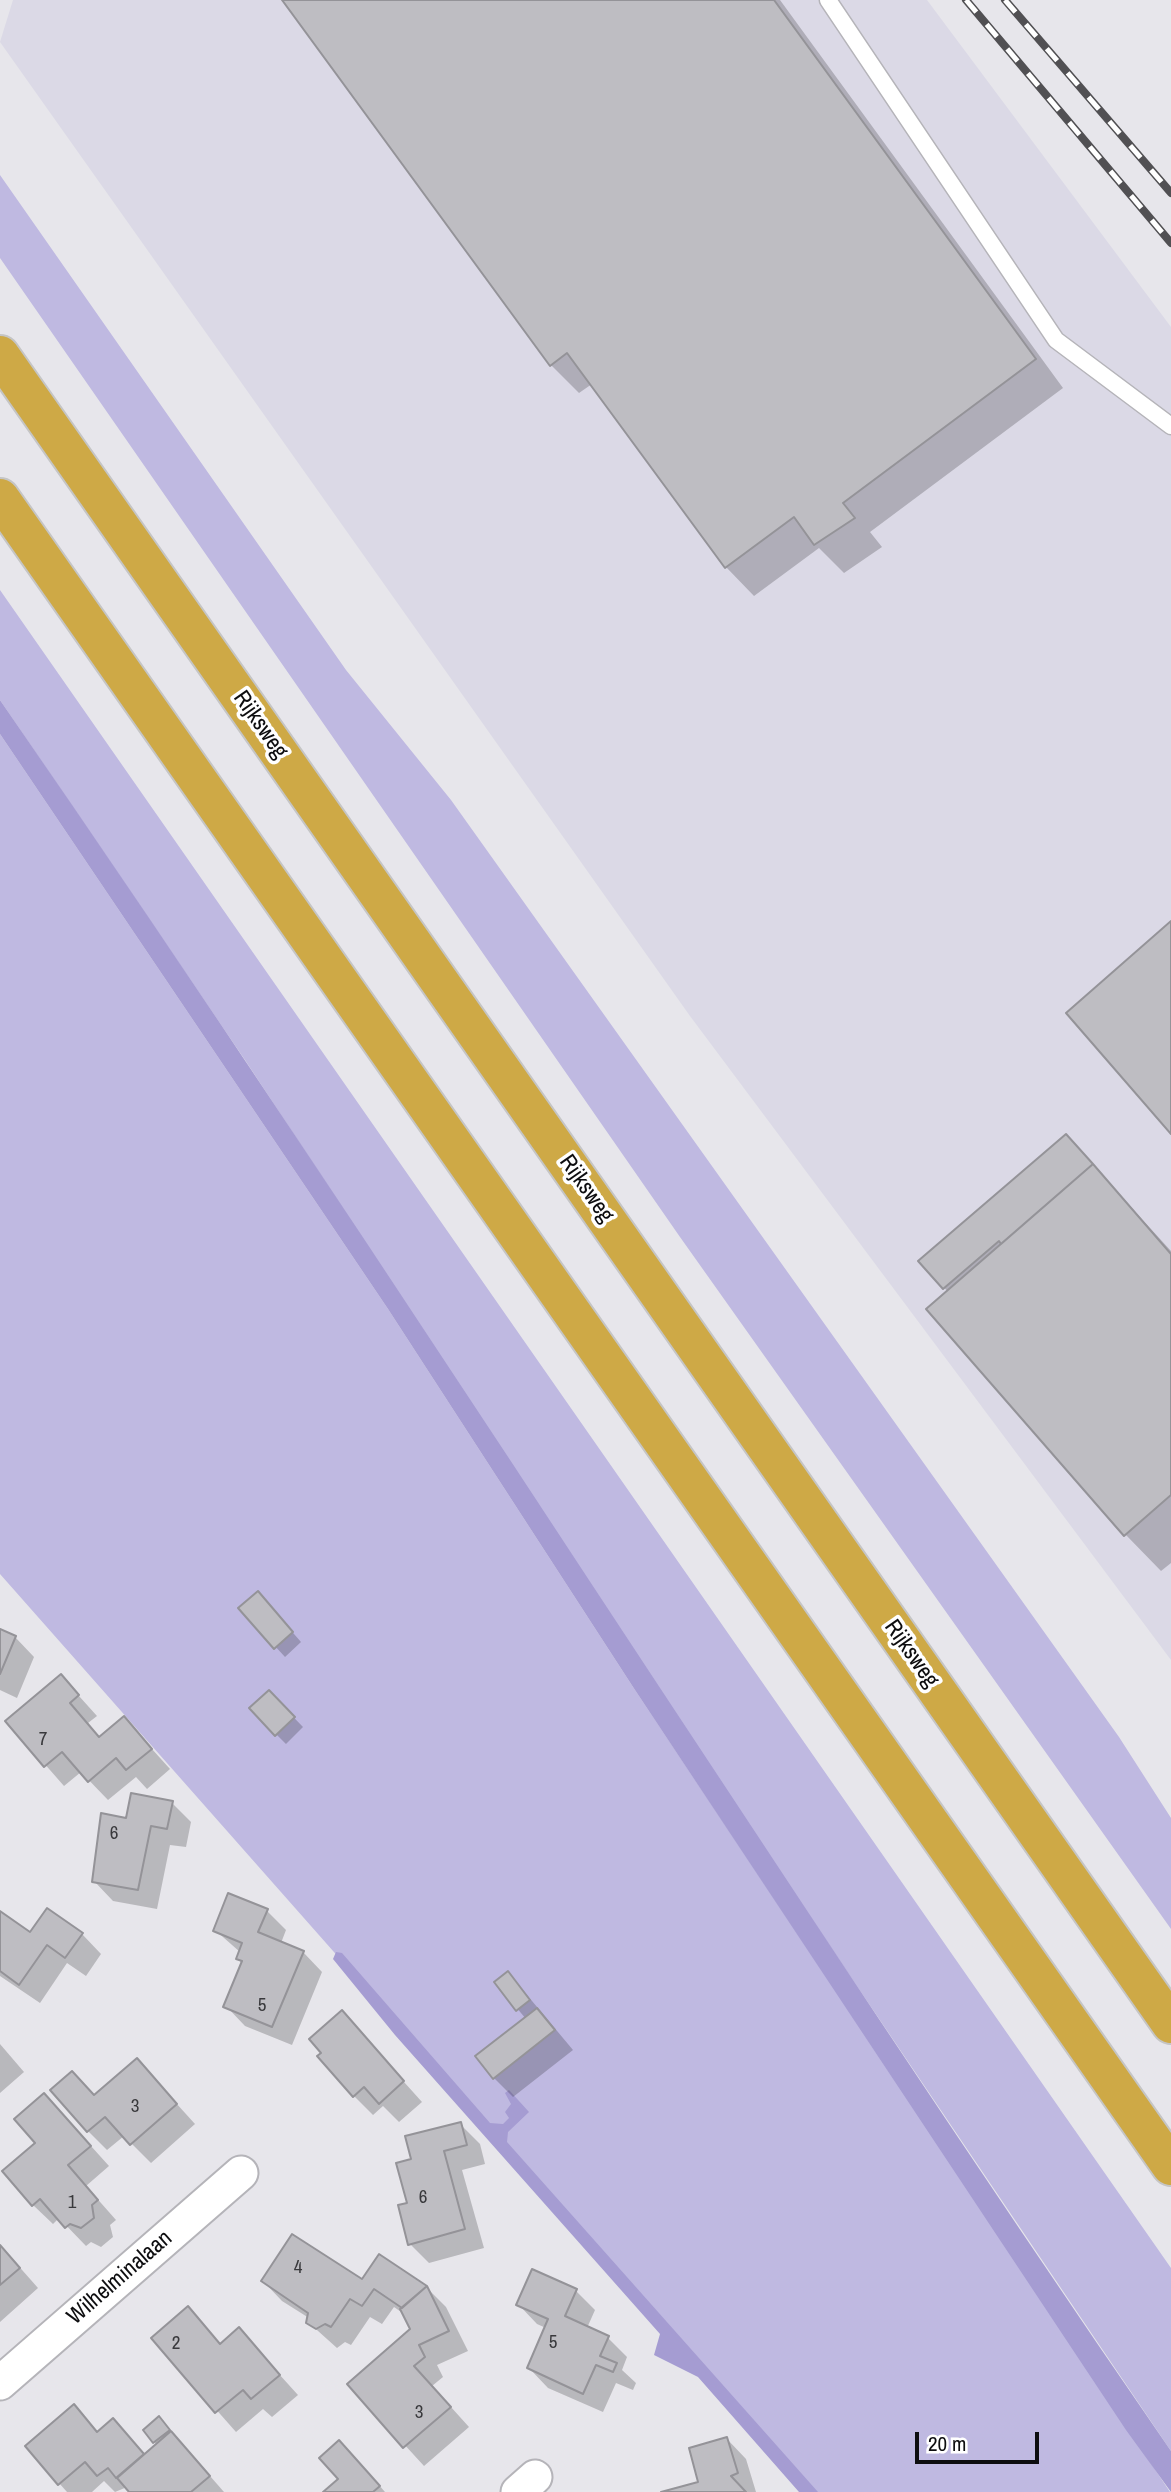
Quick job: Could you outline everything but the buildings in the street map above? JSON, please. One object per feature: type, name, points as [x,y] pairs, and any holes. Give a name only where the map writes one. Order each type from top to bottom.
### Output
[{"type":"highway","name":"Rijksweg","points":[[0,355],[1171,2024]]},
{"type":"highway","points":[[0,498],[1171,2166]]},
{"type":"street","name":"Wilhelminalaan","points":[[0,2383],[241,2173]]},
{"type":"lane","points":[[828,0],[1056,340],[1171,426]]},
{"type":"shaded area","points":[[13,0],[927,0],[1171,327],[1171,1660],[690,1016],[0,42]]},
{"type":"shaded area","points":[[0,175],[346,670],[451,800],[1119,1737],[1171,1818],[1171,1929],[680,1237],[0,258]]},
{"type":"shaded area","points":[[0,590],[1171,2268],[1171,2451],[786,1881],[245,1060],[0,700]]},
{"type":"shaded area","points":[[0,700],[149,917],[876,2015],[1171,2451],[1171,2492],[1126,2430],[633,1687],[388,1309],[0,734]]},
{"type":"shaded area","points":[[0,734],[388,1309],[633,1687],[1170,2492],[811,2492],[0,1574]]},
{"type":"shaded area","points":[[336,1952],[342,1953],[490,2123],[503,2124],[509,2118],[505,2112],[511,2104],[505,2093],[509,2090],[529,2112],[508,2132],[507,2142],[818,2492],[799,2492],[698,2377],[654,2355],[660,2334],[395,2035],[333,1959]]},
{"type":"railway","points":[[966,0],[1171,243]]},
{"type":"railway","points":[[1005,0],[1171,193]]}]
